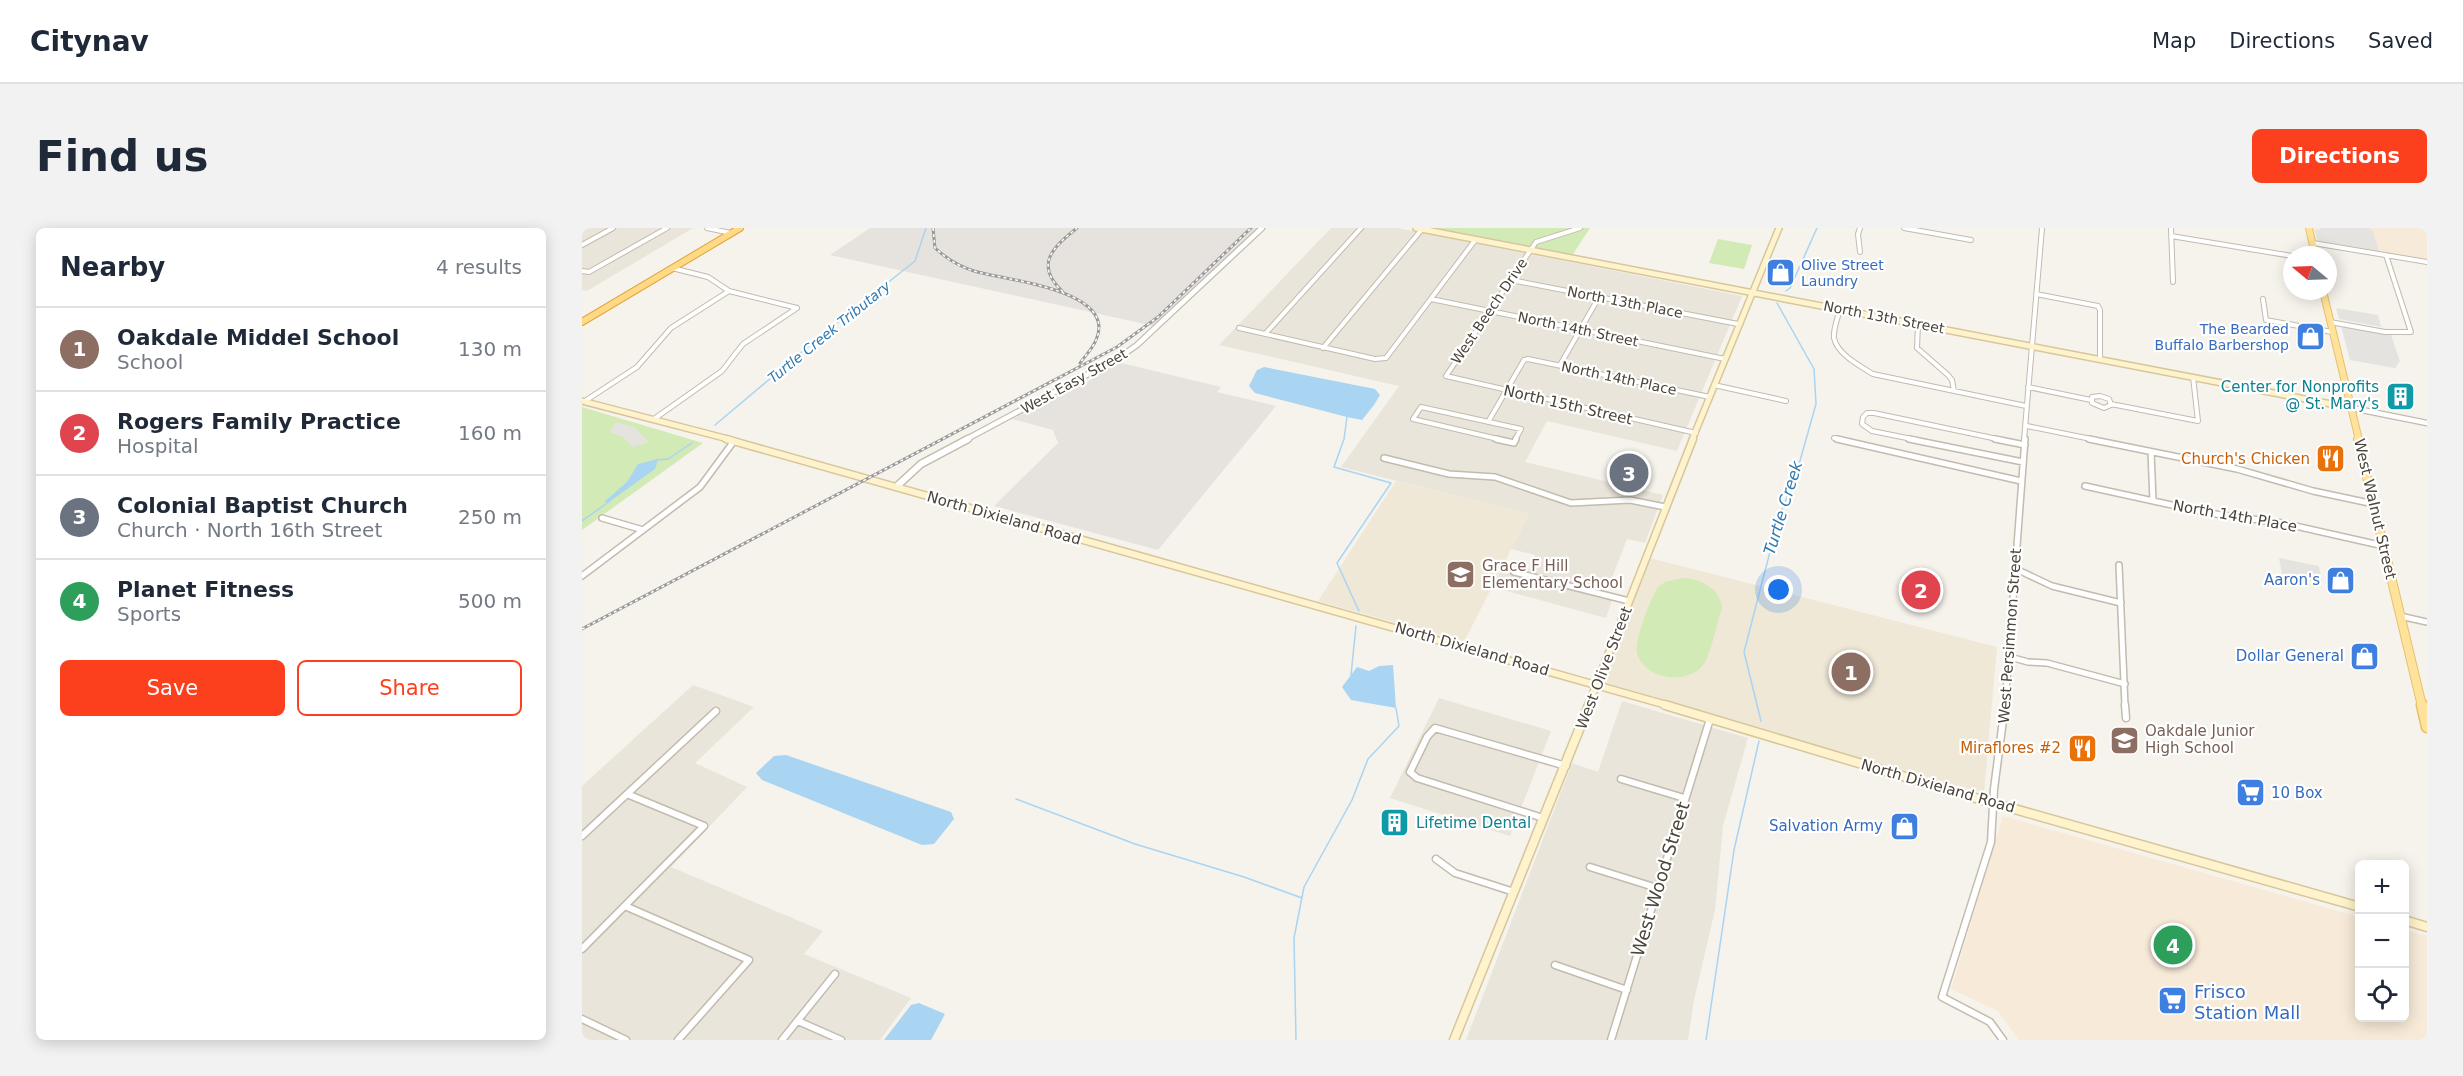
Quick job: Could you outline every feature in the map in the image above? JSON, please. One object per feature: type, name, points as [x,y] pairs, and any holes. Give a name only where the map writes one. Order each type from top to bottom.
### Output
[{"type":"highway","points":[[582,322],[740,228]]},
{"type":"main road","name":"North 13th Street","points":[[1420,228],[2352,408]]},
{"type":"main road","name":"West Olive Street","points":[[1454,1040],[1516,893],[1543,818],[1566,766],[1665,507],[1779,228]]},
{"type":"main road","points":[[2309,228],[2314,246]]},
{"type":"main road","name":"West Walnut Street","points":[[2325,300],[2427,727]]},
{"type":"main road","name":"North Dixieland Road","points":[[583,401],[734,441],[1597,684],[1995,803],[2355,906]]},
{"type":"main road","points":[[2409,922],[2427,927]]},
{"type":"street","points":[[582,245],[613,228]]},
{"type":"street","points":[[582,271],[589,273],[667,228]]},
{"type":"street","points":[[707,228],[730,233]]},
{"type":"street","name":"West Easy Street","points":[[896,487],[921,464],[1120,357],[1137,345],[1262,228]]},
{"type":"street","points":[[1265,334],[1361,228]]},
{"type":"street","points":[[1323,348],[1420,228]]},
{"type":"street","points":[[1530,250],[1542,238],[1580,228]]},
{"type":"street","points":[[1860,228],[1858,234],[1860,252]]},
{"type":"street","points":[[1904,228],[1971,240]]},
{"type":"street","name":"West Persimmon Street","points":[[2003,1040],[1990,1022],[1942,997],[1944,984],[1991,842],[1994,789],[2001,749],[2010,657],[2021,481],[2027,426],[2026,406],[2042,228]]},
{"type":"street","points":[[2171,228],[2173,282]]},
{"type":"street","points":[[2171,236],[2283,255]]},
{"type":"street","points":[[1239,328],[1375,359],[1386,358],[1476,239]]},
{"type":"street","points":[[2313,243],[2427,262]]},
{"type":"street","name":"West Beech Drive","points":[[1447,371],[1530,250]]},
{"type":"street","points":[[2330,321],[2408,334],[2411,332],[2386,255]]},
{"type":"street","points":[[654,419],[722,371],[743,344],[797,308],[729,291],[708,277],[672,268]]},
{"type":"street","name":"North 13th Place","points":[[1511,280],[1738,324]]},
{"type":"street","points":[[583,401],[637,367],[671,328],[729,291]]},
{"type":"street","points":[[2036,294],[2093,304],[2100,310],[2100,358]]},
{"type":"street","points":[[1560,365],[1599,297]]},
{"type":"street","name":"North 14th Street","points":[[1431,299],[1725,359]]},
{"type":"street","points":[[2263,299],[2266,320],[2332,332]]},
{"type":"street","points":[[1840,309],[1834,336],[1835,342],[1852,360],[1878,376],[2026,406]]},
{"type":"street","points":[[1918,324],[1917,348],[1948,375],[1952,380],[1954,391]]},
{"type":"street","name":"North 14th Place","points":[[1506,391],[1524,360],[1528,359],[1710,397]]},
{"type":"street","name":"North 15th Street","points":[[1447,371],[1446,376],[1451,379],[1696,433]]},
{"type":"street","points":[[2028,387],[2091,400],[2101,407],[2111,404],[2198,421],[2193,377]]},
{"type":"street","points":[[1714,386],[1786,401]]},
{"type":"street","points":[[1488,422],[1506,391]]},
{"type":"street","points":[[2091,400],[2094,396],[2100,396],[2109,399],[2111,404]]},
{"type":"street","points":[[1421,407],[1488,422],[1521,429],[1514,443],[1413,419],[1421,407]]},
{"type":"street","points":[[2352,408],[2427,423]]},
{"type":"street","points":[[2023,462],[1872,431],[1862,424],[1867,413],[1874,413],[2025,444]]},
{"type":"street","points":[[2027,426],[2237,469],[2313,491],[2374,504]]},
{"type":"street","points":[[1834,438],[2021,481]]},
{"type":"street","points":[[582,576],[700,487],[734,441]]},
{"type":"street","points":[[2151,452],[2152,501]]},
{"type":"street","points":[[1384,458],[1449,474],[1495,477],[1571,503],[1630,500],[1665,507]]},
{"type":"street","name":"North 14th Place","points":[[2085,486],[2208,513],[2282,523],[2384,546]]},
{"type":"street","points":[[602,518],[643,530]]},
{"type":"street","points":[[2119,565],[2126,718]]},
{"type":"street","points":[[2016,569],[2052,586],[2121,603]]},
{"type":"street","points":[[1514,572],[1629,602]]},
{"type":"street","points":[[2400,616],[2427,622]]},
{"type":"street","points":[[2010,657],[2028,662],[2047,663],[2125,684]]},
{"type":"street","points":[[582,836],[716,711]]},
{"type":"street","name":"West Wood Street","points":[[1611,1040],[1710,719]]},
{"type":"street","points":[[1543,818],[1417,778],[1410,772],[1432,729],[1440,728],[1566,766]]},
{"type":"street","points":[[1621,779],[1684,798]]},
{"type":"street","points":[[582,949],[704,826],[627,795]]},
{"type":"street","points":[[1436,859],[1455,873],[1516,893]]},
{"type":"street","points":[[1590,867],[1657,888]]},
{"type":"street","points":[[625,906],[749,960],[678,1040]]},
{"type":"street","points":[[1555,964],[1627,990]]},
{"type":"street","points":[[782,1040],[835,974]]},
{"type":"street","points":[[582,1019],[626,1040]]},
{"type":"street","points":[[798,1021],[841,1040]]},
{"type":"shaded area","points":[[582,228],[693,228],[587,291],[582,290]]},
{"type":"shaded area","points":[[870,228],[1258,228],[1154,326],[830,255]]},
{"type":"shaded area","points":[[1331,228],[1397,228],[1742,296],[1677,451],[1547,421],[1525,462],[1663,495],[1645,543],[1627,539],[1607,591],[1614,594],[1606,618],[1492,587],[1503,566],[1528,571],[1535,555],[1511,549],[1529,514],[1341,467],[1399,386],[1219,345]]},
{"type":"shaded area","points":[[2314,228],[2427,228],[2427,260],[2317,242]]},
{"type":"shaded area","points":[[2320,228],[2369,228],[2373,231],[2379,251],[2317,240],[2315,230],[2320,230]]},
{"type":"shaded area","points":[[2336,308],[2378,315],[2381,327],[2339,319]]},
{"type":"shaded area","points":[[2341,326],[2391,335],[2400,361],[2395,368],[2350,360]]},
{"type":"shaded area","points":[[1117,362],[1221,387],[1217,392],[1276,406],[1158,550],[994,506],[1058,443],[1053,430],[1012,419],[1086,383]]},
{"type":"shaded area","points":[[616,422],[635,428],[649,442],[633,447],[623,437],[610,432]]},
{"type":"shaded area","points":[[1396,481],[1529,514],[1464,642],[1318,601]]},
{"type":"shaded area","points":[[1646,557],[1997,647],[1984,793],[1597,684]]},
{"type":"shaded area","points":[[2279,558],[2319,566],[2322,582],[2282,574]]},
{"type":"shaded area","points":[[693,685],[754,707],[695,763],[747,787],[671,867],[823,931],[804,954],[911,998],[880,1040],[582,1040],[582,786]]},
{"type":"shaded area","points":[[1439,698],[1551,731],[1510,836],[1390,798]]},
{"type":"shaded area","points":[[1622,701],[1748,738],[1723,826],[1715,910],[1694,1000],[1688,1040],[1466,1040],[1572,763],[1598,772]]},
{"type":"shaded area","points":[[2003,816],[2355,916],[2355,1022],[2409,1022],[2409,931],[2427,936],[2427,1040],[2019,1040],[1998,1011],[1951,989]]},
{"type":"green space","points":[[1423,228],[1590,228],[1571,257]]},
{"type":"green space","points":[[1718,239],[1752,245],[1744,269],[1709,263]]},
{"type":"green space","points":[[582,407],[703,443],[582,530]]},
{"type":"green space","points":[[1683,578],[1696,580],[1714,590],[1722,608],[1705,662],[1689,675],[1668,677],[1649,669],[1641,662],[1637,653],[1638,639],[1651,600],[1658,587],[1665,582]]},
{"type":"water","points":[[1264,367],[1375,389],[1380,395],[1362,420],[1347,417],[1255,393],[1249,386],[1257,370]]},
{"type":"water","points":[[658,459],[655,469],[609,502],[604,502],[627,482],[638,464]]},
{"type":"water","points":[[1393,665],[1396,708],[1351,700],[1342,687],[1357,667],[1369,671],[1379,666]]},
{"type":"water","points":[[786,755],[951,812],[954,819],[934,844],[922,845],[762,780],[756,773],[774,756]]},
{"type":"water","points":[[919,1003],[945,1014],[931,1040],[884,1040],[911,1005]]},
{"type":"waterway","name":"Turtle Creek Tributary","points":[[715,425],[823,334],[915,261],[926,228]]},
{"type":"waterway","name":"Turtle Creek","points":[[1786,291],[1790,288],[1817,228]]},
{"type":"waterway","name":"Turtle Creek","points":[[1761,721],[1744,652],[1779,517],[1796,475],[1816,404],[1814,369],[1777,303]]},
{"type":"waterway","name":"Turtle Creek Tributary","points":[[1347,417],[1344,439],[1334,467],[1391,483],[1337,563],[1359,611]]},
{"type":"waterway","name":"Turtle Creek Tributary","points":[[656,460],[668,459],[692,443]]},
{"type":"waterway","name":"Turtle Creek Tributary","points":[[582,521],[610,501]]},
{"type":"waterway","name":"Turtle Creek Tributary","points":[[1351,675],[1356,626]]},
{"type":"waterway","name":"Turtle Creek Tributary","points":[[1302,898],[1304,887],[1352,800],[1368,759],[1399,726],[1396,708]]},
{"type":"waterway","name":"Turtle Creek","points":[[1706,1040],[1734,850],[1759,741]]},
{"type":"waterway","points":[[1016,799],[1135,844],[1244,877],[1302,898]]},
{"type":"waterway","name":"Turtle Creek Tributary","points":[[1296,1040],[1294,938],[1302,898]]},
{"type":"railway","points":[[933,228],[935,248],[948,259],[974,271],[1054,290],[1075,298],[1091,309],[1099,323],[1096,340],[1080,363]]},
{"type":"railway","points":[[1063,292],[1054,282],[1048,265],[1054,250],[1077,228]]},
{"type":"railway","points":[[582,629],[1117,347],[1158,317],[1251,228]]},
{"type":"place","name":"Olive Street Laundry","points":[[1780,273]]},
{"type":"place","name":"The Bearded Buffalo Barbershop","points":[[2310,337]]},
{"type":"place","name":"Center for Nonprofits @ St. Mary's","points":[[2400,396]]},
{"type":"place","name":"Church's Chicken","points":[[2331,459]]},
{"type":"place","name":"Colonial Baptist Church","points":[[1629,473]]},
{"type":"place","name":"Grace F Hill Elementary School","points":[[1461,575]]},
{"type":"place","name":"Aaron's","points":[[2341,580]]},
{"type":"place","name":"Rogers Family Practice","points":[[1921,590]]},
{"type":"place","name":"Dollar General","points":[[2365,656]]},
{"type":"place","name":"Oakdale Middel School","points":[[1851,672]]},
{"type":"place","name":"Oakdale Junior High School","points":[[2124,740]]},
{"type":"place","name":"Miraflores #2","points":[[2082,748]]},
{"type":"place","name":"10 Box","points":[[2250,793]]},
{"type":"place","name":"Lifetime Dental","points":[[1395,823]]},
{"type":"place","name":"Salvation Army","points":[[1904,826]]},
{"type":"place","name":"Planet Fitness","points":[[2173,945]]},
{"type":"place","name":"Frisco Station Mall","points":[[2173,1001]]}]
